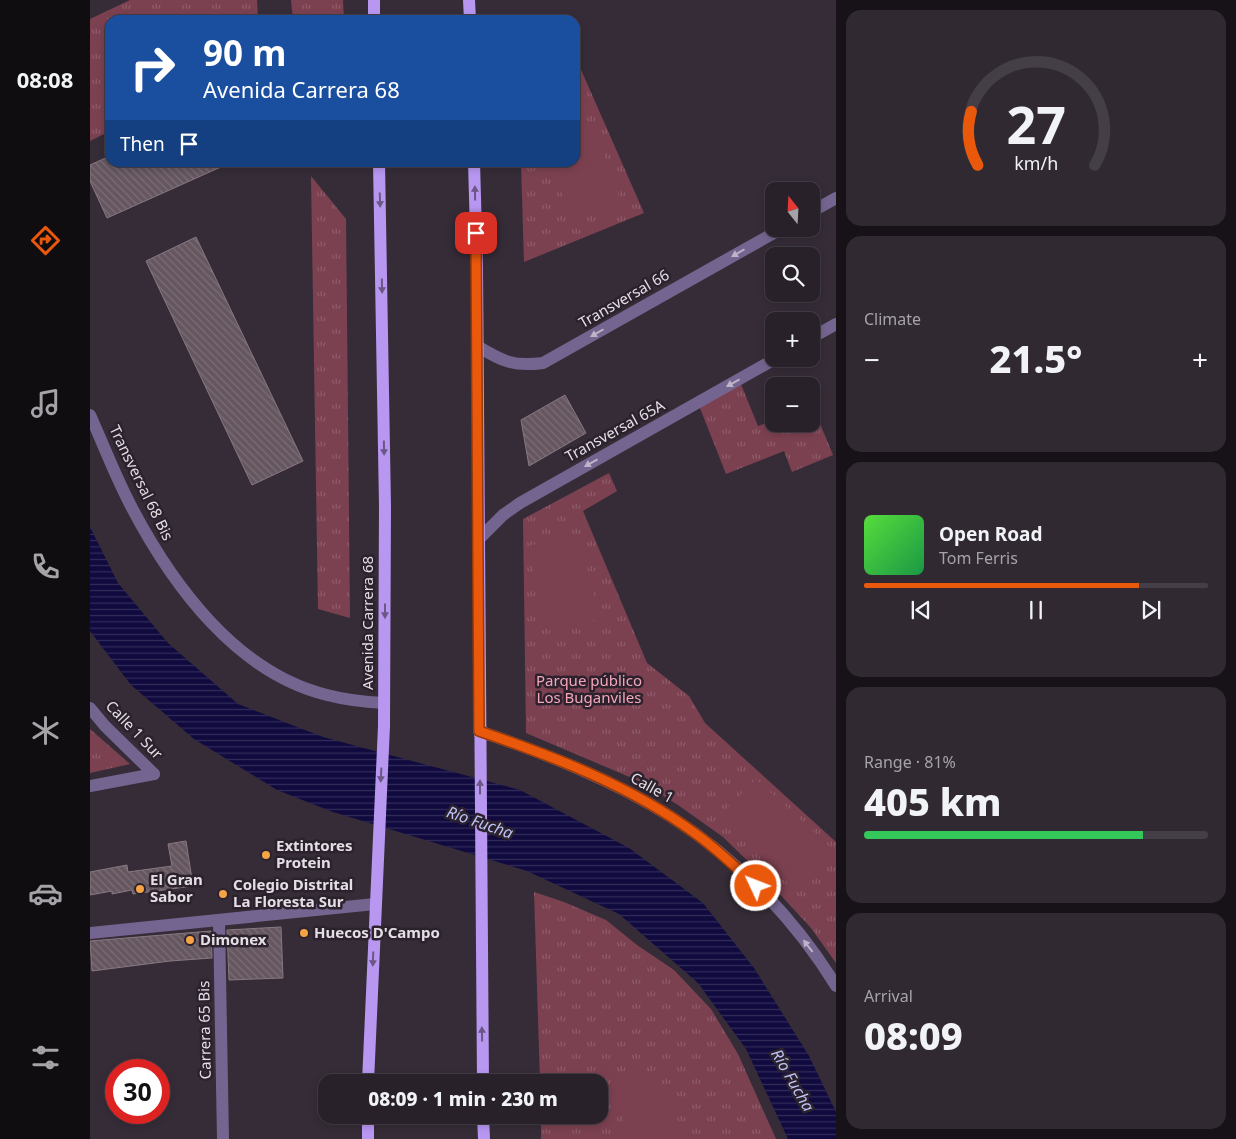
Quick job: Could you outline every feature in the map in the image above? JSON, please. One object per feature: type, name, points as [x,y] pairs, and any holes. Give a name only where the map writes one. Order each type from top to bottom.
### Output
[{"type":"main road","points":[[374,0],[374,15]]},
{"type":"main road","points":[[469,0],[470,15]]},
{"type":"main road","name":"Avenida Carrera 68","points":[[368,1074],[384,726],[385,506],[379,167]]},
{"type":"main road","points":[[474,167],[483,1074]]},
{"type":"main road","points":[[368,1124],[368,1139]]},
{"type":"main road","points":[[483,1124],[484,1139]]},
{"type":"street","points":[[820,207],[836,198]]},
{"type":"street","name":"Transversal 66","points":[[477,346],[502,360],[514,364],[525,366],[542,363],[765,238]]},
{"type":"street","points":[[820,333],[836,324]]},
{"type":"street","name":"Transversal 65A","points":[[478,540],[497,520],[520,503],[765,365]]},
{"type":"street","name":"Transversal 68 Bis","points":[[90,415],[132,508],[159,556],[204,614],[227,639],[249,657],[292,682],[326,695],[356,701],[384,703]]},
{"type":"street","name":"Calle 1 Sur","points":[[90,708],[105,726],[154,774],[90,786]]},
{"type":"street","name":"Calle 1","points":[[479,731],[588,772],[644,802],[696,834],[727,858],[756,886],[795,929],[823,965],[836,986]]},
{"type":"street","points":[[90,933],[375,904]]},
{"type":"street","name":"Carrera 65 Bis","points":[[219,920],[223,1139]]},
{"type":"green space","points":[[130,0],[257,0],[258,15],[105,15],[105,134],[90,141],[90,19]]},
{"type":"green space","points":[[291,0],[343,0],[344,15],[292,15]]},
{"type":"green space","points":[[580,67],[644,213],[524,262],[521,167],[580,167]]},
{"type":"green space","points":[[594,130],[622,204],[573,222],[552,167],[580,167],[580,136]]},
{"type":"green space","points":[[311,176],[346,219],[350,618],[318,609]]},
{"type":"green space","points":[[738,377],[758,426],[765,423],[765,432],[820,432],[820,423],[833,455],[792,472],[784,451],[726,474],[696,398]]},
{"type":"green space","name":"Parque público Los Buganviles","points":[[609,473],[617,491],[583,511],[647,663],[689,696],[705,723],[836,842],[836,963],[811,928],[763,876],[723,837],[678,805],[639,781],[526,733],[523,519]]},
{"type":"green space","points":[[579,534],[600,619],[548,631],[528,546]]},
{"type":"green space","points":[[90,729],[130,764],[90,773]]},
{"type":"green space","points":[[756,779],[833,850],[793,888],[719,817]]},
{"type":"green space","points":[[534,892],[564,902],[606,920],[637,945],[674,970],[711,1009],[738,1054],[776,1139],[541,1139],[541,1124],[608,1124],[608,1074],[540,1074]]},
{"type":"green space","points":[[655,1070],[686,1139],[632,1139],[610,1090]]},
{"type":"water","name":"Río Fucha","points":[[90,527],[118,583],[168,643],[238,704],[323,737],[520,790],[629,848],[703,903],[754,968],[809,1056],[836,1112],[836,1139],[788,1139],[746,1049],[698,983],[619,914],[527,871],[333,812],[277,790],[194,739],[131,685],[90,631]]},
{"type":"building","points":[[105,158],[105,167],[221,167],[107,218],[90,181],[90,165]]},
{"type":"building","points":[[196,237],[303,461],[252,485],[146,261]]},
{"type":"building","points":[[565,395],[586,433],[529,466],[521,420]]},
{"type":"building","points":[[186,841],[193,886],[133,894],[132,890],[112,894],[112,891],[90,895],[90,872],[127,865],[128,872],[172,866],[168,844]]},
{"type":"building","points":[[281,927],[283,978],[229,980],[227,930]]},
{"type":"building","points":[[211,931],[212,958],[170,961],[92,971],[90,941]]},
{"type":"place","name":"Extintores Protein","points":[[266,855]]},
{"type":"place","name":"El Gran Sabor","points":[[140,889]]},
{"type":"place","name":"Colegio Distrital La Floresta Sur","points":[[223,894]]},
{"type":"place","name":"Huecos D'Campo","points":[[304,933]]},
{"type":"place","name":"Dimonex","points":[[190,940]]},
{"type":"route","points":[[476,233],[479,731],[588,772],[637,798],[696,834],[727,858],[756,886]]}]
